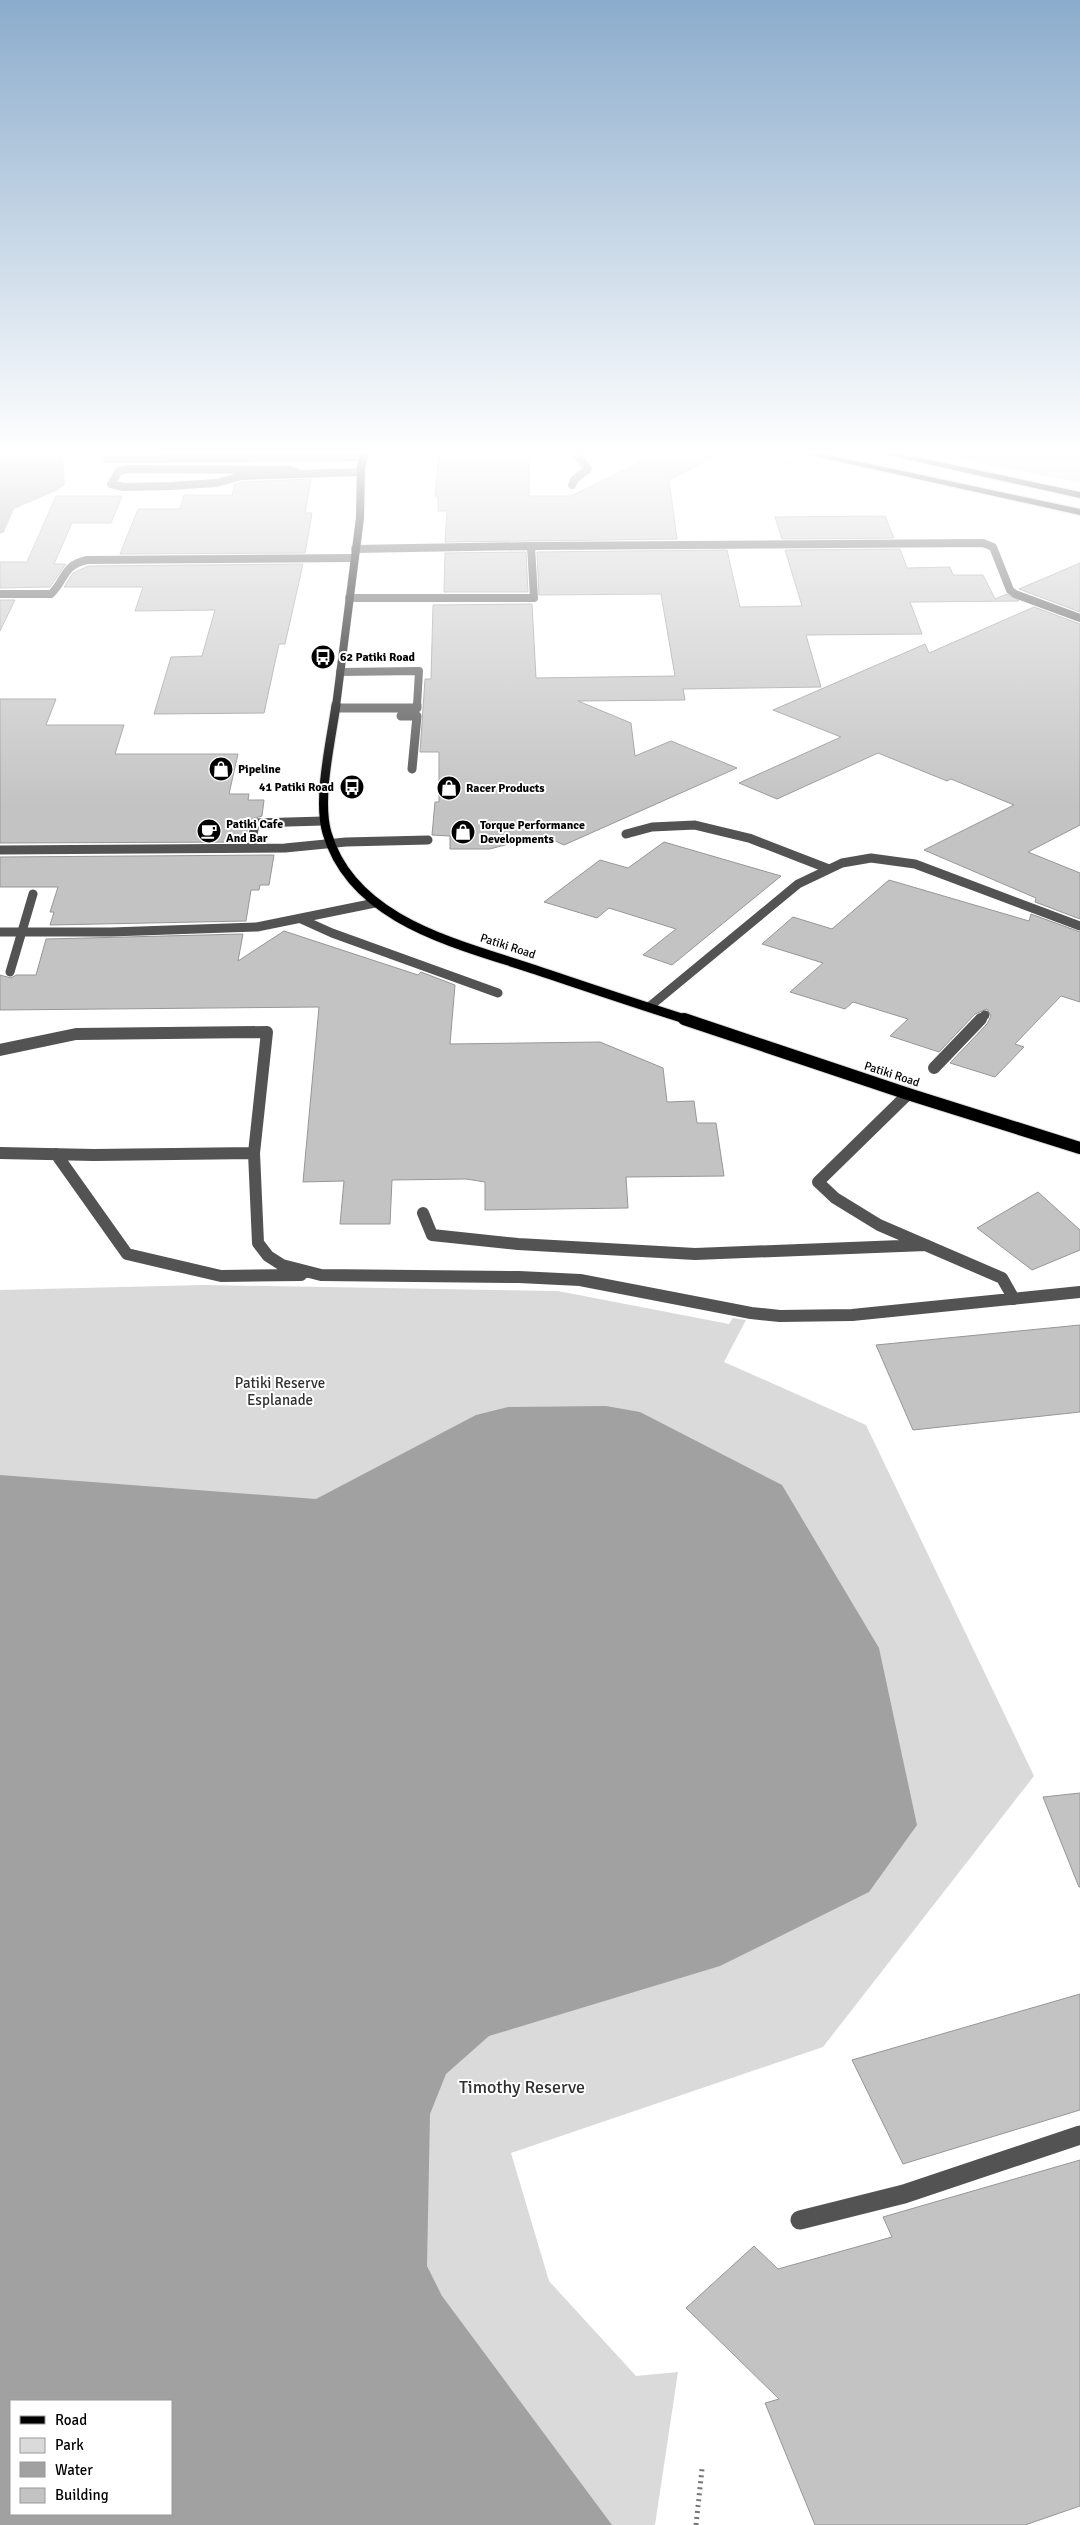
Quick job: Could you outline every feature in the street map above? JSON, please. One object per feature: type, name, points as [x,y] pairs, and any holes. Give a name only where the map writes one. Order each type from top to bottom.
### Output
[{"type":"main road","name":"Patiki Road","points":[[353,572],[324,790],[323,821],[329,844],[343,870],[375,903],[418,929],[908,1094],[1080,1148]]},
{"type":"lane","points":[[0,594],[51,594],[57,589],[64,572]]},
{"type":"lane","points":[[349,598],[534,598],[532,572]]},
{"type":"lane","points":[[1003,572],[1010,590],[1015,594],[1080,618]]},
{"type":"lane","points":[[335,712],[417,708],[418,671],[340,672]]},
{"type":"lane","points":[[335,712],[417,716],[412,769]]},
{"type":"lane","points":[[251,848],[256,824],[323,821]]},
{"type":"lane","points":[[626,834],[652,827],[695,825],[749,838],[828,869]]},
{"type":"lane","points":[[0,850],[251,848],[346,842],[428,840]]},
{"type":"lane","points":[[649,1007],[798,884],[842,863],[870,858],[915,864],[1080,926]]},
{"type":"lane","points":[[10,972],[34,894]]},
{"type":"lane","points":[[0,932],[240,928],[272,925],[375,903]]},
{"type":"lane","points":[[301,919],[332,933],[498,993]]},
{"type":"lane","points":[[934,1068],[985,1015]]},
{"type":"lane","points":[[0,1050],[76,1034],[267,1032],[254,1153],[258,1243],[268,1256],[282,1265],[321,1274]]},
{"type":"lane","points":[[908,1094],[818,1182],[825,1190],[864,1218],[1002,1278],[1014,1299]]},
{"type":"lane","points":[[0,1153],[254,1153]]},
{"type":"lane","points":[[56,1154],[128,1254],[221,1276],[321,1274],[519,1277],[580,1280],[751,1313],[780,1316],[852,1315],[1080,1292]]},
{"type":"lane","points":[[423,1213],[432,1235],[518,1244],[695,1254],[926,1245]]},
{"type":"lane","points":[[800,2220],[904,2194],[1080,2136]]},
{"type":"path","points":[[696,2525],[702,2469]]},
{"type":"green space","points":[[204,1285],[558,1291],[729,1324],[733,1318],[746,1320],[724,1362],[866,1425],[1034,1776],[823,2047],[511,2153],[549,2281],[636,2376],[678,2372],[655,2525],[0,2525],[0,1290]]},
{"type":"water","points":[[606,1406],[640,1412],[782,1485],[879,1648],[917,1825],[869,1892],[720,1966],[489,2036],[446,2074],[430,2114],[427,2266],[442,2296],[612,2525],[0,2525],[0,1475],[316,1499],[476,1415],[508,1407]]},
{"type":"building","points":[[0,572],[61,572],[50,587],[0,588]]},
{"type":"building","points":[[301,572],[285,644],[279,644],[264,713],[154,714],[171,657],[202,656],[215,610],[135,611],[143,587],[64,587],[73,573]]},
{"type":"building","points":[[445,572],[527,572],[528,592],[444,592]]},
{"type":"building","points":[[538,572],[732,572],[740,607],[802,606],[792,572],[952,572],[953,575],[983,575],[995,599],[1007,594],[1019,601],[910,602],[922,634],[806,635],[821,687],[683,689],[685,700],[578,701],[631,723],[635,756],[671,741],[737,768],[564,845],[542,835],[490,849],[450,849],[450,836],[432,835],[435,802],[439,802],[439,752],[420,752],[425,679],[431,679],[433,605],[532,604],[536,678],[675,676],[661,594],[539,595]]},
{"type":"building","points":[[1059,572],[1080,572],[1080,612],[1019,589]]},
{"type":"building","points":[[0,600],[15,600],[0,631]]},
{"type":"building","points":[[1034,607],[1080,624],[1080,825],[1028,852],[1080,873],[1080,919],[1035,902],[1036,898],[924,850],[1014,805],[951,779],[947,781],[878,753],[777,799],[739,783],[841,737],[773,710],[925,644],[929,653]]},
{"type":"building","points":[[0,699],[56,699],[46,725],[124,725],[115,754],[238,754],[229,794],[249,794],[248,800],[264,800],[262,816],[249,820],[245,842],[0,843]]},
{"type":"building","points":[[664,842],[781,876],[672,965],[643,955],[676,929],[609,908],[597,918],[544,902],[600,860],[628,868]]},
{"type":"building","points":[[274,855],[269,885],[260,885],[259,890],[251,890],[246,921],[50,925],[54,912],[50,912],[58,887],[0,887],[0,857]]},
{"type":"building","points":[[889,880],[1029,921],[1031,914],[1080,932],[1080,1002],[1061,996],[1015,1044],[1024,1047],[995,1077],[950,1063],[987,1024],[991,1016],[987,1009],[975,1014],[939,1052],[890,1036],[908,1019],[853,1002],[845,1009],[790,992],[823,963],[762,944],[793,917],[832,929]]},
{"type":"building","points":[[284,931],[418,975],[421,972],[455,985],[450,1044],[600,1042],[663,1068],[667,1102],[694,1101],[697,1123],[716,1123],[724,1176],[626,1177],[628,1208],[485,1210],[485,1182],[466,1179],[392,1180],[390,1224],[340,1224],[344,1181],[303,1182],[319,1007],[0,1010],[0,975],[11,978],[16,975],[36,975],[46,939],[243,934],[238,961]]},
{"type":"building","points":[[1038,1192],[1080,1230],[1080,1250],[1032,1270],[977,1228]]},
{"type":"building","points":[[1080,1325],[1080,1412],[913,1430],[876,1345]]},
{"type":"building","points":[[1080,1793],[1080,1887],[1079,1887],[1043,1797]]},
{"type":"building","points":[[1080,1994],[1080,2110],[903,2164],[852,2060]]},
{"type":"building","points":[[1080,2160],[1080,2506],[1025,2525],[815,2525],[765,2403],[779,2399],[686,2308],[754,2246],[778,2269],[892,2237],[883,2217]]},
{"type":"place","name":"62 Patiki Road","points":[[323,657]]},
{"type":"place","name":"Pipeline","points":[[221,769]]},
{"type":"place","name":"41 Patiki Road","points":[[352,787]]},
{"type":"place","name":"Racer Products","points":[[449,788]]},
{"type":"place","name":"Patiki Cafe And Bar","points":[[209,831]]},
{"type":"place","name":"Torque Performance Developments","points":[[463,832]]},
{"type":"park label","name":"Patiki Reserve Esplanade","points":[[280,1392]]},
{"type":"park label","name":"Timothy Reserve","points":[[522,2087]]}]
